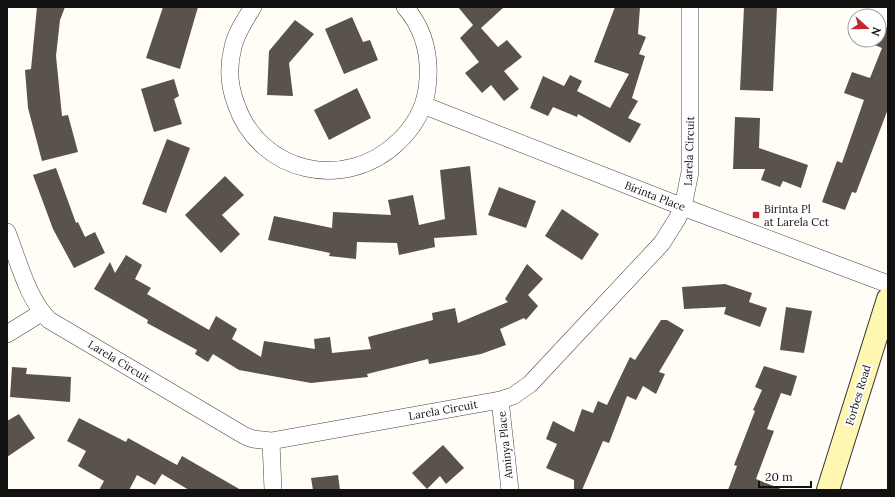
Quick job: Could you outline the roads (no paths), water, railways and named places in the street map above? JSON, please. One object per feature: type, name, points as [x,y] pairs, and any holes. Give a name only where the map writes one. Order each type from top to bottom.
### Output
[{"type":"main road","name":"Forbes Road","points":[[828,490],[888,299]]},
{"type":"street","points":[[253,7],[242,25],[233,47],[230,70],[232,90],[239,113],[247,128],[264,146],[282,160],[298,166],[326,171],[344,170],[367,163],[385,153],[404,136],[414,122],[423,105],[428,78],[428,59],[422,35],[414,18],[405,7]]},
{"type":"street","name":"Larela Circuit","points":[[7,232],[34,301],[49,320],[244,436],[253,439],[271,441],[500,400],[514,396],[530,384],[662,243],[683,207],[690,172],[690,7]]},
{"type":"street","name":"Birinta Place","points":[[423,105],[683,207],[888,284]]},
{"type":"street","points":[[7,334],[42,313]]},
{"type":"street","name":"Aminya Place","points":[[500,400],[510,490]]},
{"type":"street","points":[[271,441],[273,490]]},
{"type":"place","name":"Birinta Pl at Larela Cct","points":[[756,215]]}]
